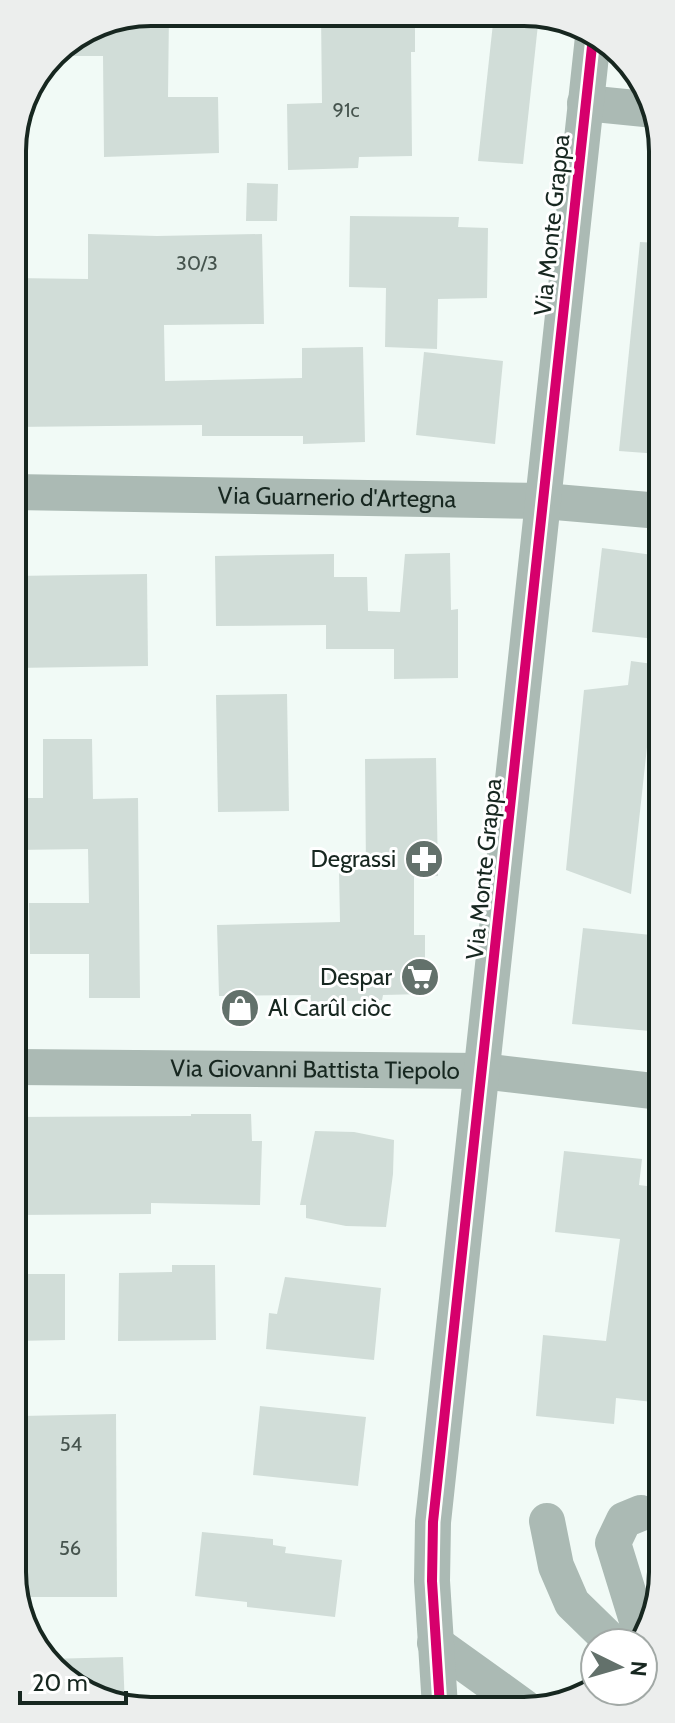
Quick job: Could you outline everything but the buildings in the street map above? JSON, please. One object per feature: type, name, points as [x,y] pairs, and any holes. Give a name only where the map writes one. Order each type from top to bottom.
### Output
[{"type":"street","name":"Via Monte Grappa","points":[[439,1697],[432,1581],[433,1522],[592,46]]},
{"type":"street","points":[[585,103],[642,109]]},
{"type":"street","name":"Via Guarnerio d'Artegna","points":[[26,492],[544,501],[649,510]]},
{"type":"street","name":"Via Giovanni Battista Tiepolo","points":[[26,1067],[482,1071],[649,1091]]},
{"type":"street","points":[[637,1622],[613,1543],[624,1520],[641,1513]]},
{"type":"street","points":[[547,1521],[556,1566],[572,1603],[597,1627]]},
{"type":"street","points":[[435,1643],[510,1697]]},
{"type":"cycle path","points":[[439,1697],[432,1581],[433,1522],[592,46]]},
{"type":"place","name":"Degrassi","points":[[424,859]]},
{"type":"place","name":"Despar","points":[[420,977]]},
{"type":"place","name":"Al Carûl ciòc","points":[[240,1008]]}]
